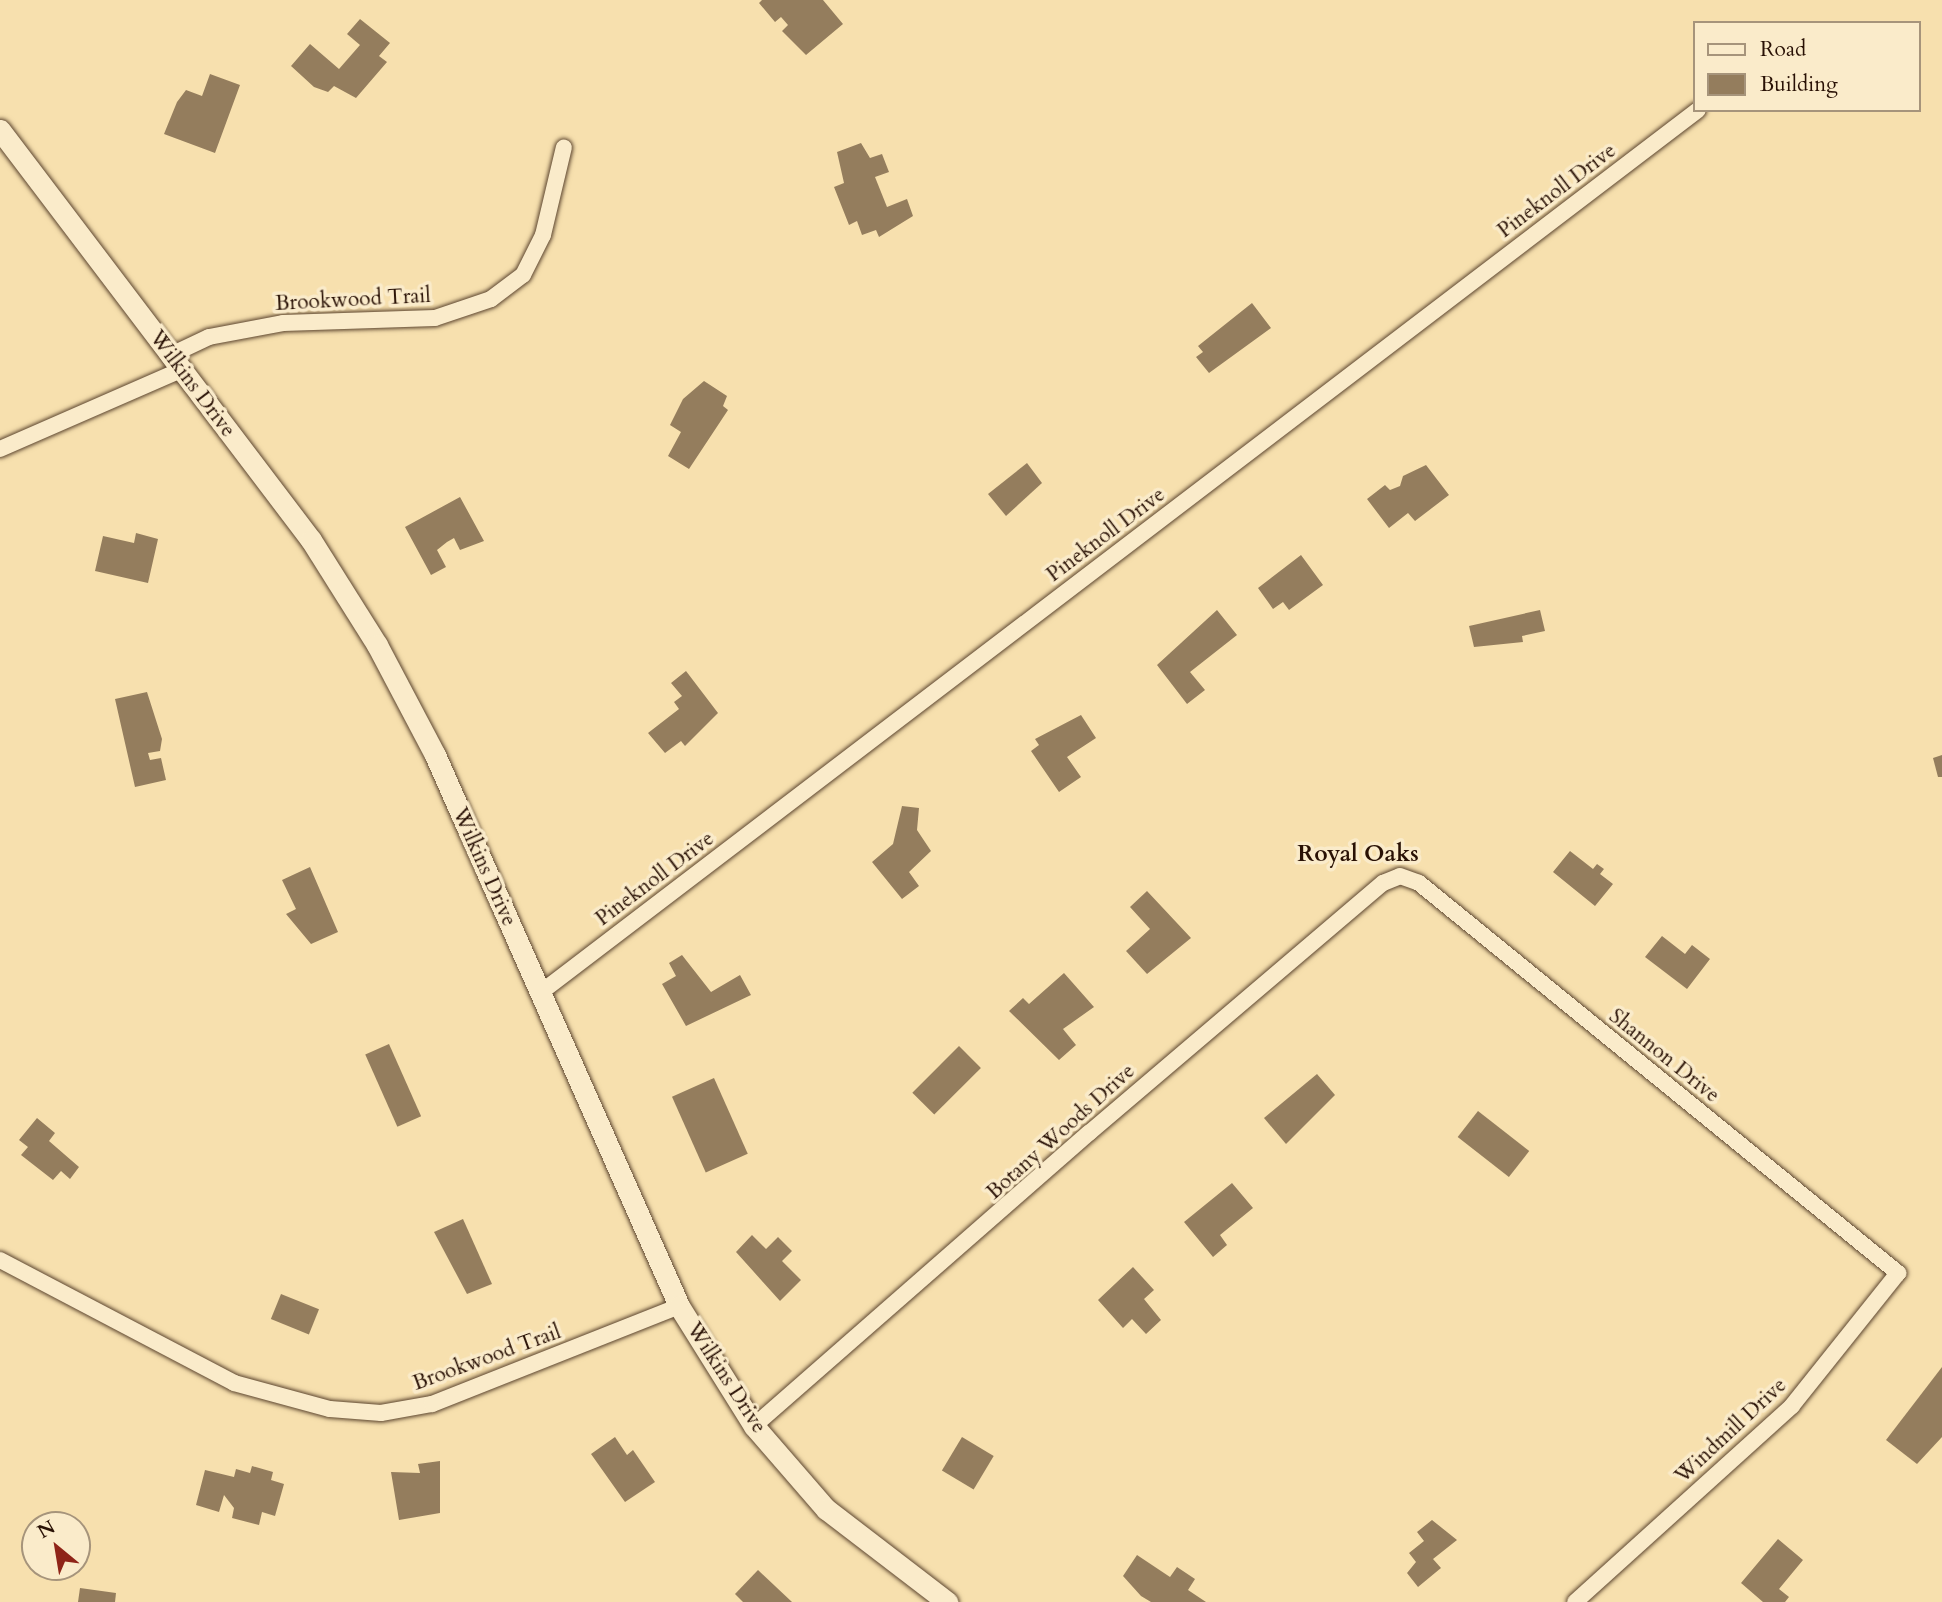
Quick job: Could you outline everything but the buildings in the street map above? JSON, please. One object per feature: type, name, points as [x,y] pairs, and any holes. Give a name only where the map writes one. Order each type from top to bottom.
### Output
[{"type":"street","name":"Pineknoll Drive","points":[[540,993],[1695,112]]},
{"type":"street","name":"Wilkins Drive","points":[[0,130],[311,540],[377,645],[435,755],[679,1306],[754,1426],[826,1509],[947,1602]]},
{"type":"street","name":"Brookwood Trail","points":[[0,449],[176,363],[209,337],[283,323],[435,318],[491,299],[523,275],[543,235],[564,147]]},
{"type":"street","name":"Shannon Drive","points":[[1400,876],[1419,883],[1898,1273]]},
{"type":"street","name":"Botany Woods Drive","points":[[754,1426],[1088,1133],[1383,883],[1400,876]]},
{"type":"street","name":"Brookwood Trail","points":[[0,1260],[234,1383],[330,1409],[381,1413],[432,1404],[679,1306]]},
{"type":"street","name":"Windmill Drive","points":[[1576,1602],[1792,1406],[1898,1273]]},
{"type":"district","name":"Royal Oaks","points":[[1358,854]]}]
